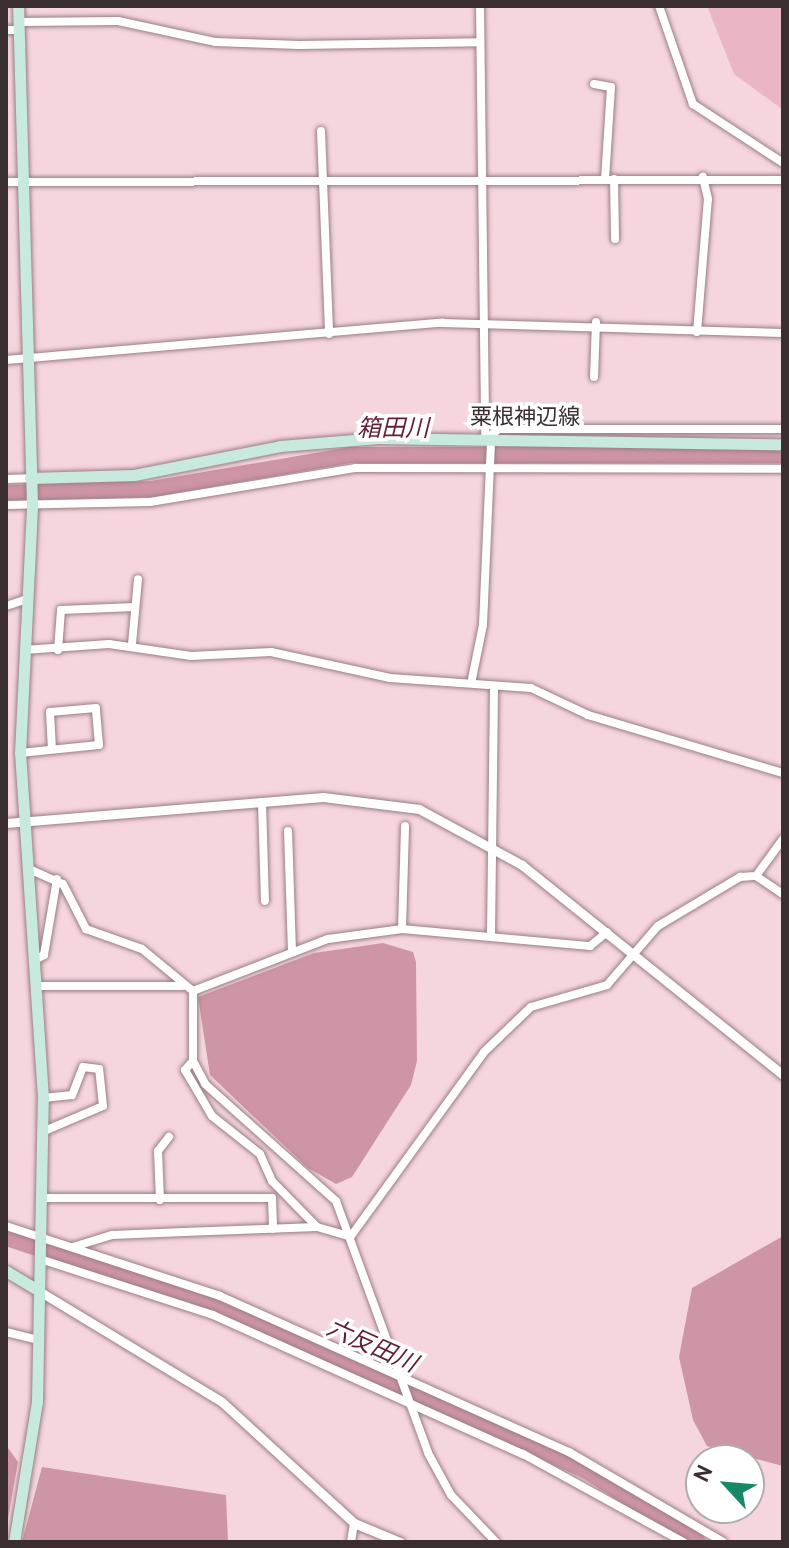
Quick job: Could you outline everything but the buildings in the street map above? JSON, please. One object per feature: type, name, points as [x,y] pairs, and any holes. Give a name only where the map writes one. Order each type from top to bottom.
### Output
[{"type":"main road","points":[[14,1542],[34,1426],[39,1340],[43,1098],[39,986],[20,753],[32,502],[14,28],[18,6]]},
{"type":"main road","name":"粟根神辺線","points":[[30,481],[134,475],[312,443],[488,439],[783,444]]},
{"type":"main road","points":[[6,1271],[39,1291]]},
{"type":"street","points":[[472,679],[483,625],[482,542],[492,466],[488,439],[484,326],[480,6]]},
{"type":"street","points":[[674,6],[662,10],[693,104],[783,163]]},
{"type":"street","points":[[14,28],[118,21],[215,42],[299,45],[480,42]]},
{"type":"street","points":[[594,84],[611,87],[609,179],[615,239]]},
{"type":"street","points":[[321,131],[329,334]]},
{"type":"street","points":[[6,182],[703,177],[783,180]]},
{"type":"street","points":[[697,332],[707,241],[703,177]]},
{"type":"street","points":[[594,377],[596,322]]},
{"type":"street","points":[[6,360],[147,352],[208,338],[329,334],[395,325],[596,322],[697,332],[783,333]]},
{"type":"street","points":[[488,439],[499,429],[783,429]]},
{"type":"street","points":[[6,505],[32,502],[150,502],[320,471],[492,466],[783,469]]},
{"type":"street","points":[[6,479],[30,481]]},
{"type":"street","points":[[132,644],[138,579]]},
{"type":"street","points":[[6,606],[28,599]]},
{"type":"street","points":[[58,650],[61,610],[135,607]]},
{"type":"street","points":[[24,650],[132,644],[191,656],[307,655],[390,678],[472,679],[494,686],[531,688],[588,715],[783,773]]},
{"type":"street","points":[[491,936],[488,840],[494,686]]},
{"type":"street","points":[[20,753],[99,745],[96,708],[50,712],[52,748]]},
{"type":"street","points":[[262,802],[265,901]]},
{"type":"street","points":[[6,823],[262,802],[386,802],[488,840],[783,1075]]},
{"type":"street","points":[[402,929],[405,826]]},
{"type":"street","points":[[288,831],[292,951]]},
{"type":"street","points":[[756,876],[783,839]]},
{"type":"street","points":[[29,869],[57,879],[86,929],[142,949],[183,986],[193,991],[292,951],[402,929],[590,946],[607,932]]},
{"type":"street","points":[[351,1237],[506,1029],[543,1001],[607,985],[658,926],[740,877],[756,876],[783,894]]},
{"type":"street","points":[[37,959],[44,955],[57,879]]},
{"type":"street","points":[[39,986],[183,986]]},
{"type":"street","points":[[193,991],[193,1061],[215,1096],[336,1201],[397,1377],[451,1495],[496,1542]]},
{"type":"street","points":[[193,1061],[185,1070],[212,1116],[260,1154],[272,1181],[317,1227]]},
{"type":"street","points":[[42,1132],[103,1106],[99,1069],[83,1067],[72,1095],[43,1098]]},
{"type":"street","points":[[160,1200],[158,1151],[169,1137]]},
{"type":"street","points":[[41,1198],[272,1198],[273,1229]]},
{"type":"street","points":[[6,1226],[220,1296],[569,1452],[723,1542]]},
{"type":"street","points":[[73,1247],[112,1235],[317,1227],[351,1237]]},
{"type":"street","points":[[40,1257],[213,1315],[535,1459],[683,1542]]},
{"type":"street","points":[[39,1291],[222,1402],[354,1523],[400,1542]]},
{"type":"street","points":[[6,1332],[39,1340]]},
{"type":"street","points":[[351,1542],[354,1523]]},
{"type":"shaded area","points":[[707,6],[783,6],[783,110],[734,74]]},
{"type":"shaded area","points":[[383,943],[413,952],[416,962],[417,1061],[411,1085],[352,1177],[336,1184],[308,1168],[210,1075],[198,997],[314,953]]},
{"type":"shaded area","points":[[783,1236],[783,1466],[765,1461],[765,1444],[706,1444],[693,1420],[679,1357],[692,1288]]},
{"type":"shaded area","points":[[6,1445],[18,1462],[6,1530]]},
{"type":"shaded area","points":[[42,1467],[226,1495],[228,1542],[22,1542]]},
{"type":"waterway","name":"箱田川","points":[[6,493],[152,489],[351,455],[783,455]]},
{"type":"waterway","name":"六反田川","points":[[6,1238],[201,1302],[337,1359],[588,1472],[698,1542]]}]
